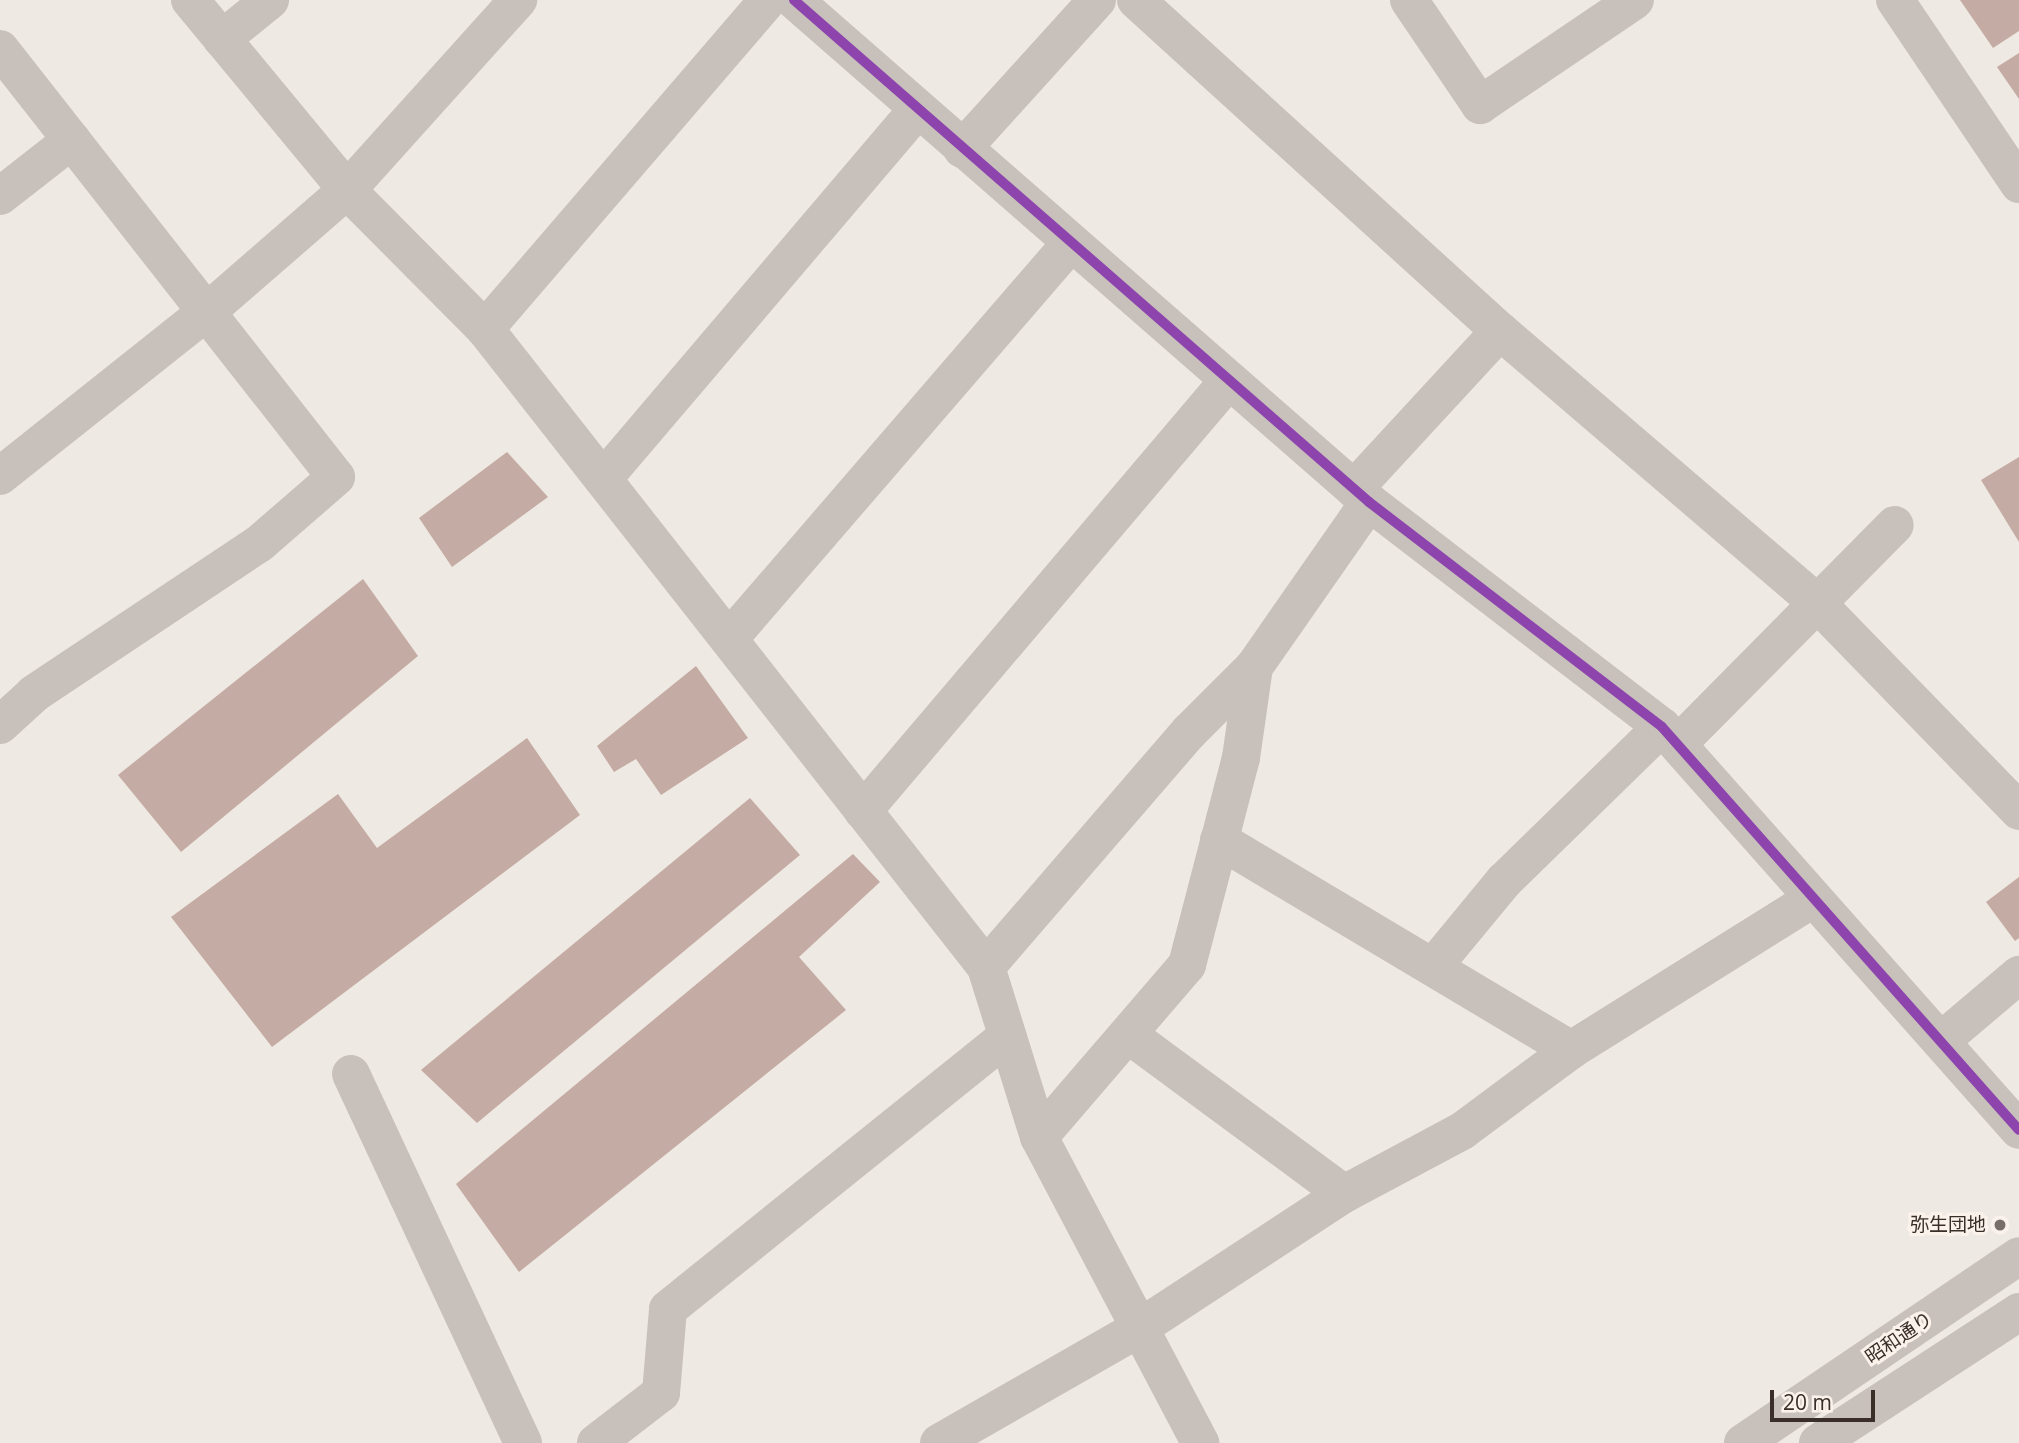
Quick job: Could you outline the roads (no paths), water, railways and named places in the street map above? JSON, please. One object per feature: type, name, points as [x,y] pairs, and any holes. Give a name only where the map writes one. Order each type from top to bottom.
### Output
[{"type":"street","points":[[190,0],[347,190],[485,329],[986,967],[1039,1137],[1136,1330],[1200,1443]]},
{"type":"street","points":[[222,39],[270,0]]},
{"type":"street","points":[[0,476],[209,310],[347,190],[518,0]]},
{"type":"street","points":[[485,329],[768,0]]},
{"type":"street","points":[[794,0],[1361,496],[1670,735],[2019,1130]]},
{"type":"street","points":[[962,149],[1097,0]]},
{"type":"street","points":[[1136,0],[1500,331],[1817,603],[2019,811]]},
{"type":"street","points":[[1409,0],[1480,105],[1633,1]]},
{"type":"street","points":[[1895,0],[2019,184]]},
{"type":"street","points":[[0,49],[209,310],[336,477],[260,543],[34,694],[0,725]]},
{"type":"street","points":[[603,479],[917,110]]},
{"type":"street","points":[[0,197],[72,140]]},
{"type":"street","points":[[729,639],[1070,244]]},
{"type":"street","points":[[986,967],[1189,732],[1254,667],[1361,496],[1500,331]]},
{"type":"street","points":[[863,811],[1229,380]]},
{"type":"street","points":[[1433,967],[1504,881],[1817,603],[1895,524]]},
{"type":"street","points":[[1039,1137],[1130,1036],[1187,965],[1241,758],[1254,667]]},
{"type":"street","points":[[1219,841],[1570,1050]]},
{"type":"street","points":[[939,1443],[1136,1330],[1344,1194],[1462,1130],[1570,1050],[1813,899]]},
{"type":"street","points":[[1942,1040],[2019,975]]},
{"type":"street","points":[[1130,1036],[1344,1194]]},
{"type":"street","points":[[596,1443],[661,1393],[668,1309],[1006,1037]]},
{"type":"street","points":[[351,1074],[523,1443]]},
{"type":"street","name":"昭和通り","points":[[1743,1443],[2019,1256]]},
{"type":"street","points":[[1818,1443],[2019,1312]]},
{"type":"place","name":"弥生団地","points":[[2000,1225]]}]
